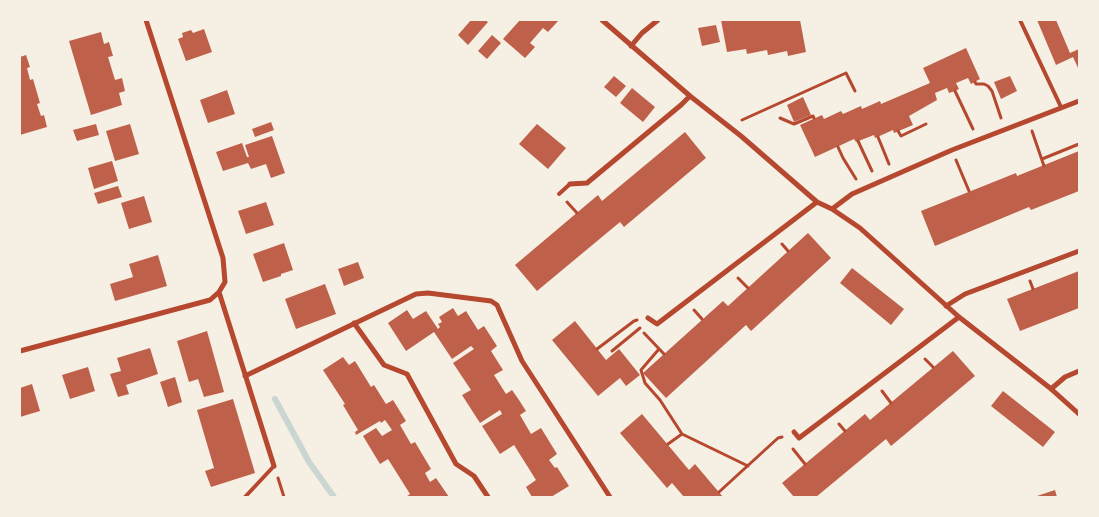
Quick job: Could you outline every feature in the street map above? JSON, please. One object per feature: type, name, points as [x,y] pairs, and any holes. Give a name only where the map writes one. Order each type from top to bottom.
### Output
[{"type":"street","points":[[20,351],[210,300],[219,292],[225,282],[223,258],[146,20]]},
{"type":"street","points":[[602,20],[817,202],[832,209],[860,228],[946,306],[1051,389],[1079,414]]},
{"type":"street","points":[[631,46],[642,33],[658,20]]},
{"type":"street","points":[[570,184],[587,182],[690,96]]},
{"type":"street","points":[[832,209],[852,194],[952,150],[1079,101]]},
{"type":"street","points":[[648,318],[657,324],[817,202]]},
{"type":"street","points":[[946,306],[965,294],[1079,251]]},
{"type":"street","points":[[219,292],[274,466]]},
{"type":"street","points":[[245,376],[416,294],[428,293],[491,300],[496,305],[522,361],[610,497]]},
{"type":"street","points":[[794,432],[799,438],[959,317]]},
{"type":"street","points":[[354,323],[384,365],[407,374],[456,464],[474,476],[488,497]]},
{"type":"street","points":[[1051,389],[1065,377],[1079,371]]},
{"type":"lane","points":[[1020,20],[1061,107]]},
{"type":"lane","points":[[559,194],[570,184]]},
{"type":"lane","points":[[245,497],[274,466]]},
{"type":"path","points":[[741,120],[846,73],[855,91]]},
{"type":"path","points":[[975,82],[976,84],[988,86],[992,91],[1001,119]]},
{"type":"path","points":[[955,91],[973,129]]},
{"type":"path","points":[[780,118],[794,124],[813,116],[814,118]]},
{"type":"path","points":[[898,131],[901,136],[926,124]]},
{"type":"path","points":[[1031,129],[1044,166]]},
{"type":"path","points":[[878,137],[889,164]]},
{"type":"path","points":[[858,142],[872,172]]},
{"type":"path","points":[[1042,159],[1079,144]]},
{"type":"path","points":[[838,147],[856,179]]},
{"type":"path","points":[[955,158],[969,192]]},
{"type":"path","points":[[597,349],[634,321],[648,318]]},
{"type":"path","points":[[612,351],[640,328]]},
{"type":"path","points":[[649,338],[664,354]]},
{"type":"path","points":[[659,349],[641,370],[645,383],[660,400],[682,434],[748,466]]},
{"type":"path","points":[[719,492],[778,438],[794,432]]},
{"type":"path","points":[[668,444],[682,434]]},
{"type":"path","points":[[790,445],[805,464]]},
{"type":"building","points":[[471,20],[485,20],[488,22],[468,45],[458,35]]},
{"type":"building","points":[[520,20],[559,20],[548,32],[543,28],[530,43],[535,47],[525,58],[503,39]]},
{"type":"building","points":[[721,20],[800,20],[806,52],[788,56],[787,51],[768,55],[767,50],[747,54],[746,49],[727,52]]},
{"type":"building","points":[[1037,20],[1056,20],[1070,53],[1079,49],[1079,70],[1073,57],[1056,65]]},
{"type":"building","points":[[716,25],[720,42],[702,46],[698,28]]},
{"type":"building","points":[[204,29],[212,52],[186,61],[178,39],[183,37],[182,33],[191,30],[193,33]]},
{"type":"building","points":[[101,32],[104,44],[109,42],[113,56],[108,57],[115,80],[122,78],[125,91],[119,93],[122,105],[91,115],[69,41]]},
{"type":"building","points":[[492,35],[501,43],[487,59],[478,51]]},
{"type":"building","points":[[966,48],[980,79],[971,84],[968,78],[956,83],[959,89],[955,91],[949,93],[947,88],[935,93],[937,100],[909,116],[913,125],[894,133],[893,130],[875,138],[874,135],[856,142],[854,139],[815,157],[800,125],[822,115],[824,119],[841,111],[843,114],[861,106],[862,109],[880,101],[881,104],[930,83],[923,68]]},
{"type":"building","points":[[26,55],[30,67],[27,68],[30,80],[33,79],[40,103],[37,104],[41,116],[44,115],[47,127],[20,135],[20,57]]},
{"type":"building","points":[[614,76],[626,86],[616,97],[604,87]]},
{"type":"building","points":[[1010,76],[1017,91],[1001,99],[994,82]]},
{"type":"building","points":[[632,88],[655,107],[643,122],[620,103]]},
{"type":"building","points":[[227,90],[235,114],[208,123],[200,100]]},
{"type":"building","points":[[803,97],[811,115],[794,122],[787,105]]},
{"type":"building","points":[[271,122],[274,130],[255,137],[252,129]]},
{"type":"building","points":[[96,124],[99,135],[77,141],[73,130]]},
{"type":"building","points":[[130,124],[139,154],[115,161],[106,131]]},
{"type":"building","points":[[537,124],[566,148],[548,169],[519,144]]},
{"type":"building","points":[[685,132],[706,158],[624,227],[620,222],[537,291],[515,265],[598,195],[602,201]]},
{"type":"building","points":[[272,136],[285,173],[271,178],[266,164],[251,169],[248,163],[223,171],[216,152],[242,143],[247,157],[249,157],[245,145]]},
{"type":"building","points":[[1079,151],[1079,191],[1031,210],[1029,207],[935,246],[921,211],[1016,173],[1017,176]]},
{"type":"building","points":[[112,161],[118,181],[94,189],[88,168]]},
{"type":"building","points":[[118,186],[122,197],[98,204],[94,193]]},
{"type":"building","points":[[144,196],[152,222],[129,229],[121,203]]},
{"type":"building","points":[[266,202],[274,225],[246,234],[238,211]]},
{"type":"building","points":[[808,233],[831,258],[751,331],[746,325],[666,398],[643,373],[723,301],[728,306]]},
{"type":"building","points":[[284,243],[293,270],[263,282],[253,254]]},
{"type":"building","points":[[158,255],[167,286],[115,301],[110,284],[133,277],[129,264]]},
{"type":"building","points":[[358,262],[364,278],[344,286],[338,269]]},
{"type":"building","points":[[852,268],[904,309],[891,325],[840,283]]},
{"type":"building","points":[[1079,271],[1079,308],[1020,331],[1007,299]]},
{"type":"building","points":[[325,284],[336,314],[296,329],[285,299]]},
{"type":"building","points":[[453,308],[458,316],[466,311],[478,330],[484,326],[497,346],[491,351],[503,370],[494,375],[506,394],[512,390],[526,411],[520,415],[531,434],[541,428],[557,454],[549,460],[555,468],[557,467],[569,486],[551,497],[532,497],[526,487],[536,480],[514,445],[500,454],[482,426],[502,414],[500,410],[480,423],[462,395],[471,390],[453,363],[474,349],[471,346],[452,359],[434,332],[406,351],[388,323],[407,310],[413,319],[426,311],[438,329],[440,327],[438,324],[442,322],[439,317]]},
{"type":"building","points":[[575,321],[606,360],[619,349],[640,375],[626,386],[620,378],[598,396],[552,340]]},
{"type":"building","points":[[207,331],[224,392],[204,397],[198,379],[189,382],[177,341]]},
{"type":"building","points":[[150,348],[158,374],[126,385],[129,394],[118,397],[110,374],[121,371],[117,358]]},
{"type":"building","points":[[953,351],[975,376],[891,446],[886,439],[816,497],[794,497],[782,483],[865,414],[870,420]]},
{"type":"building","points":[[343,357],[349,365],[355,361],[371,387],[374,385],[386,404],[393,400],[406,421],[400,425],[411,444],[415,442],[431,469],[425,473],[430,482],[436,478],[449,497],[406,497],[410,494],[388,459],[380,464],[363,436],[376,428],[382,436],[392,430],[385,420],[356,435],[355,432],[358,430],[343,405],[345,404],[323,370]]},
{"type":"building","points":[[88,367],[95,391],[70,399],[62,375]]},
{"type":"building","points":[[175,377],[182,402],[168,407],[160,382]]},
{"type":"building","points":[[32,384],[40,411],[20,417],[20,388]]},
{"type":"building","points":[[1003,391],[1055,432],[1043,447],[991,406]]},
{"type":"building","points":[[233,399],[255,473],[211,487],[205,471],[214,468],[217,478],[197,410]]},
{"type":"building","points":[[642,414],[689,470],[695,464],[723,497],[684,497],[672,483],[667,488],[620,433]]},
{"type":"building","points":[[1055,490],[1057,497],[1034,497]]},
{"type":"waterway","points":[[275,399],[309,462],[334,497]]}]
